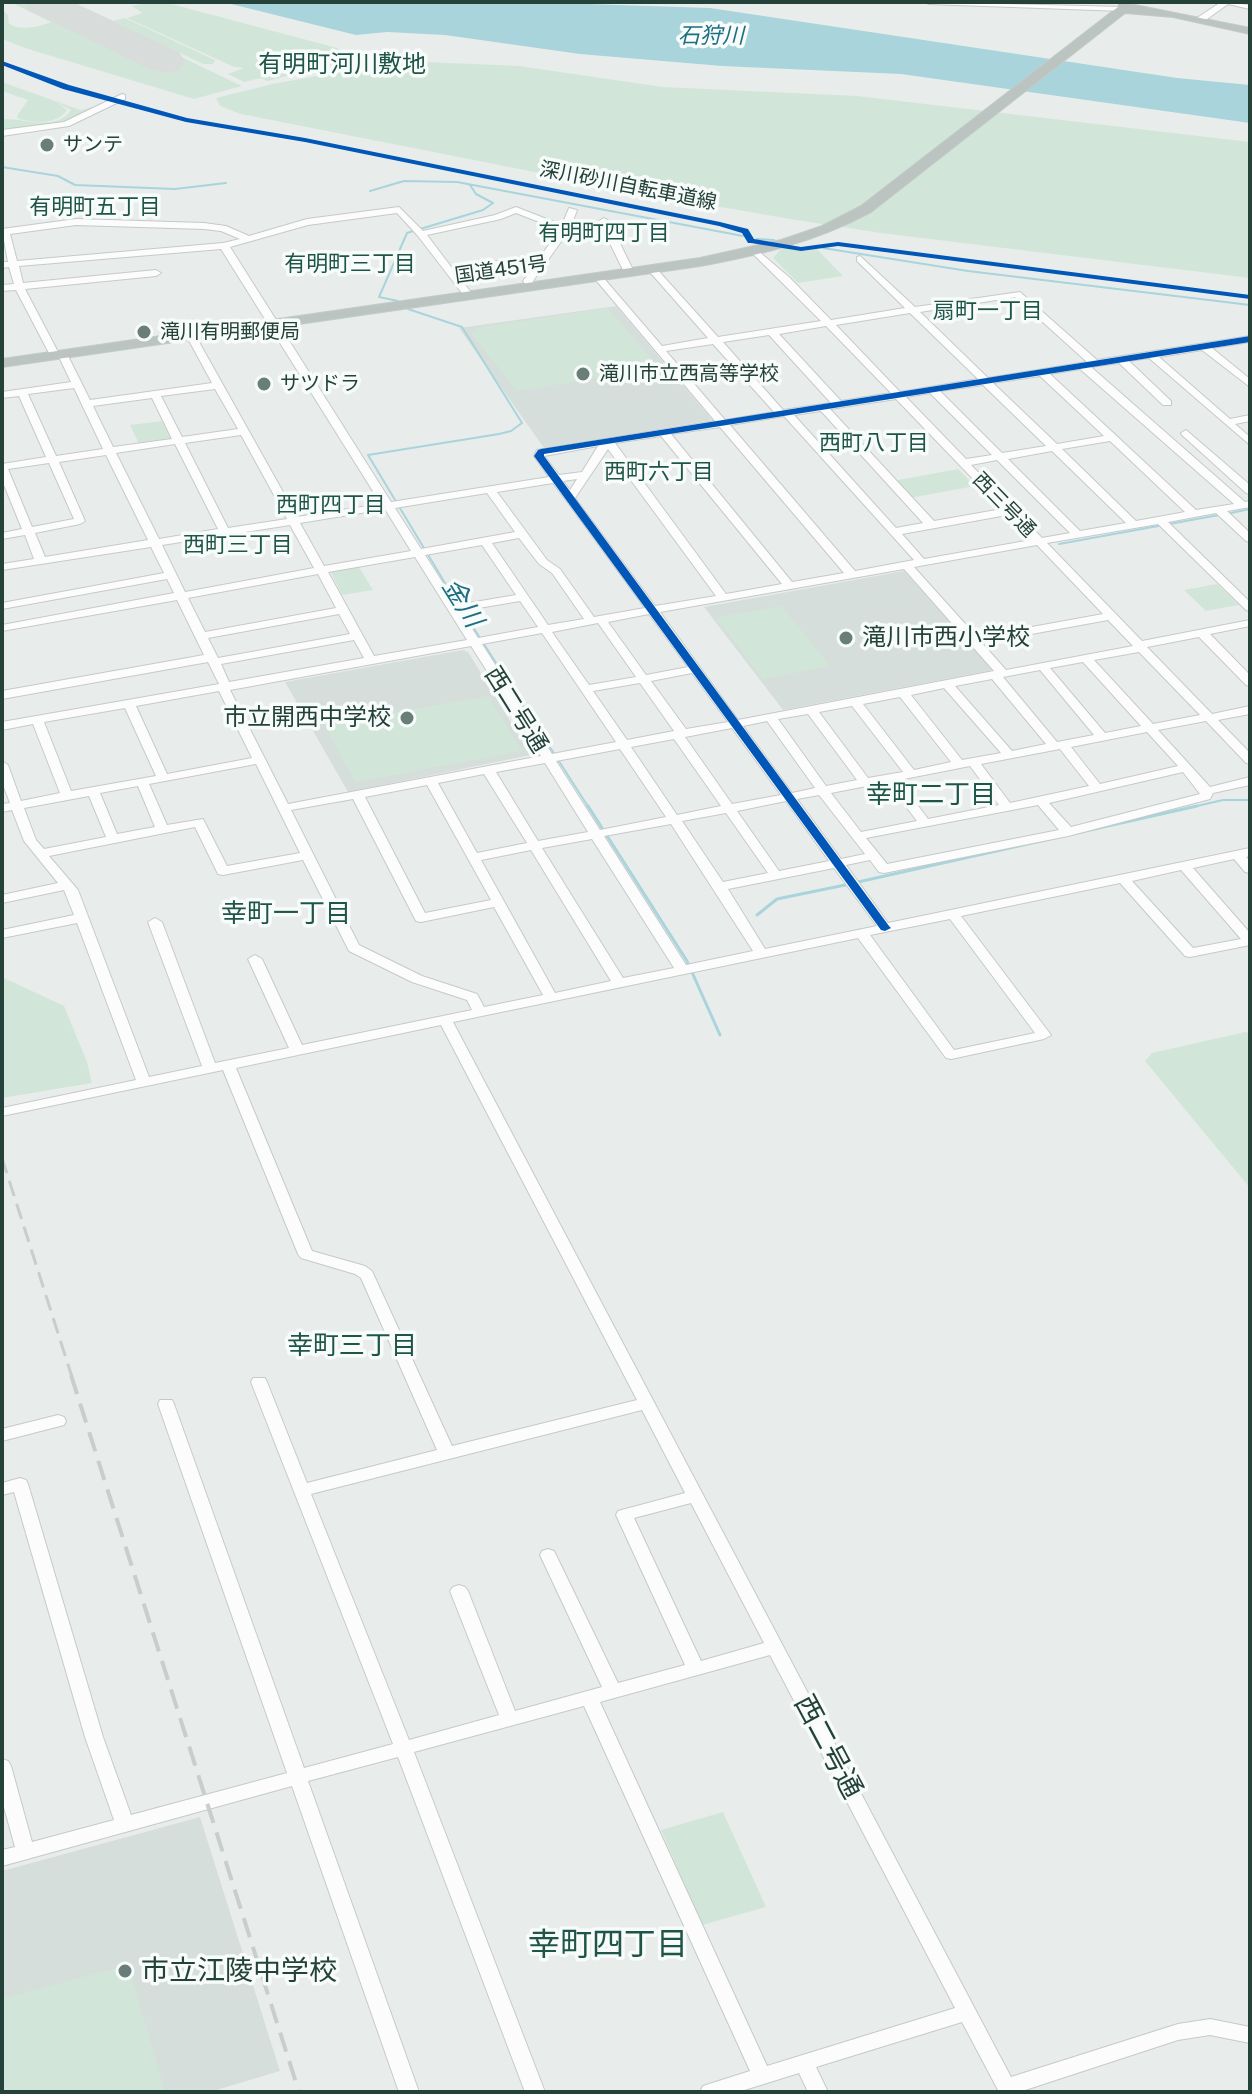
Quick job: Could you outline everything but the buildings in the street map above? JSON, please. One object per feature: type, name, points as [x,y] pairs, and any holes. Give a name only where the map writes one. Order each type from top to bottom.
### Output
[{"type":"highway","points":[[1124,5],[1250,31]]},
{"type":"highway","name":"国道451号","points":[[2,363],[756,252],[821,231],[866,209],[1083,41],[1124,5]]},
{"type":"street","points":[[929,2],[1124,5]]},
{"type":"street","points":[[1200,20],[1227,2],[1250,7]]},
{"type":"street","points":[[2,133],[66,124],[122,97]]},
{"type":"street","points":[[7,264],[224,246],[307,222],[396,210],[404,213],[468,295]]},
{"type":"street","points":[[421,234],[516,210],[565,229]]},
{"type":"street","points":[[531,286],[528,281],[565,229],[572,210]]},
{"type":"street","points":[[604,221],[629,272]]},
{"type":"street","points":[[251,240],[217,226],[76,222],[3,232],[7,264],[78,384],[354,948],[417,979],[472,997],[480,1012]]},
{"type":"street","name":"西二号通","points":[[224,246],[682,970]]},
{"type":"street","name":"西三号通","points":[[756,252],[1250,760]]},
{"type":"street","points":[[448,271],[544,257]]},
{"type":"street","points":[[860,259],[1134,525]]},
{"type":"street","points":[[652,269],[922,563]]},
{"type":"street","points":[[2,288],[156,273]]},
{"type":"street","points":[[598,277],[853,576]]},
{"type":"street","points":[[659,349],[1017,294],[1089,365],[1246,505]]},
{"type":"street","points":[[771,331],[839,405]]},
{"type":"street","points":[[191,335],[371,661]]},
{"type":"street","points":[[885,928],[539,456],[541,452],[1250,339]]},
{"type":"street","points":[[1204,346],[1250,384]]},
{"type":"street","points":[[1151,355],[1250,442]]},
{"type":"street","points":[[1121,359],[1167,403]]},
{"type":"street","points":[[1042,372],[1193,514]]},
{"type":"street","points":[[2,395],[78,384]]},
{"type":"street","points":[[87,404],[219,385]]},
{"type":"street","points":[[933,390],[1078,535]]},
{"type":"street","points":[[2,536],[80,521],[22,392]]},
{"type":"street","points":[[155,394],[224,531]]},
{"type":"street","points":[[823,407],[931,525]]},
{"type":"street","points":[[1228,422],[1250,418]]},
{"type":"street","points":[[41,561],[2,467],[245,431]]},
{"type":"street","points":[[663,432],[790,587]]},
{"type":"street","points":[[1186,433],[1250,491]]},
{"type":"street","points":[[963,463],[1112,438]]},
{"type":"street","points":[[570,498],[608,442]]},
{"type":"street","points":[[608,442],[724,599]]},
{"type":"street","points":[[2,567],[588,474]]},
{"type":"street","points":[[489,489],[543,562],[556,571],[645,678],[727,808],[776,876]]},
{"type":"street","points":[[2,726],[1246,505]]},
{"type":"street","points":[[1219,510],[1250,539]]},
{"type":"street","points":[[892,532],[1010,511]]},
{"type":"street","points":[[1160,520],[1250,608]]},
{"type":"street","points":[[172,575],[2,606],[6,628],[522,534]]},
{"type":"street","points":[[485,541],[674,818],[761,953]]},
{"type":"street","points":[[907,566],[1097,788]]},
{"type":"street","points":[[453,609],[524,597]]},
{"type":"street","points":[[202,636],[343,610]]},
{"type":"street","points":[[974,641],[1111,616]]},
{"type":"street","points":[[284,808],[1086,658],[1250,623]]},
{"type":"street","points":[[1201,632],[1250,682]]},
{"type":"street","points":[[2,695],[357,636]]},
{"type":"street","points":[[1086,658],[1207,791]]},
{"type":"street","points":[[1042,666],[1102,737]]},
{"type":"street","points":[[587,689],[696,669]]},
{"type":"street","points":[[946,683],[1008,754]]},
{"type":"street","points":[[902,691],[1007,807]]},
{"type":"street","points":[[854,700],[910,773]]},
{"type":"street","points":[[129,704],[163,778]]},
{"type":"street","points":[[811,709],[864,782]]},
{"type":"street","points":[[476,857],[1250,710]]},
{"type":"street","points":[[769,716],[884,869],[1068,832],[1206,796],[1207,791]]},
{"type":"street","points":[[37,720],[67,796]]},
{"type":"street","points":[[2,808],[260,760]]},
{"type":"street","points":[[2,765],[30,841],[68,885],[144,1083]]},
{"type":"street","points":[[858,836],[1041,801],[1185,768]]},
{"type":"street","points":[[488,770],[619,983]]},
{"type":"street","points":[[890,777],[925,823]]},
{"type":"street","points":[[431,781],[476,857],[551,997]]},
{"type":"street","points":[[1207,791],[1250,781]]},
{"type":"street","points":[[142,782],[162,829]]},
{"type":"street","points":[[93,791],[113,839]]},
{"type":"street","points":[[357,794],[421,918],[500,902]]},
{"type":"street","points":[[1041,801],[1068,832]]},
{"type":"street","points":[[39,854],[199,822],[223,871],[308,855]]},
{"type":"street","points":[[2,1112],[1243,854],[1250,869]]},
{"type":"street","points":[[720,887],[872,856]]},
{"type":"street","points":[[1184,866],[1250,941]]},
{"type":"street","points":[[1123,879],[1190,953],[1250,941]]},
{"type":"street","points":[[2,899],[68,885]]},
{"type":"street","points":[[861,933],[951,1055],[1044,1035],[953,914]]},
{"type":"street","points":[[2,934],[80,918]]},
{"type":"street","points":[[155,922],[210,1069]]},
{"type":"street","points":[[255,959],[297,1050]]},
{"type":"street","name":"西二号通","points":[[445,1020],[1008,2090]]},
{"type":"street","points":[[228,1065],[306,1254],[360,1270],[371,1281],[446,1452]]},
{"type":"street","points":[[259,1382],[535,2092]]},
{"type":"street","points":[[302,1490],[647,1403]]},
{"type":"street","points":[[166,1404],[409,2092]]},
{"type":"street","points":[[2,1435],[58,1421]]},
{"type":"street","points":[[2,1489],[20,1484],[94,1737],[125,1824]]},
{"type":"street","points":[[696,1496],[624,1515],[696,1669]]},
{"type":"street","points":[[548,1555],[613,1691]]},
{"type":"street","points":[[459,1591],[510,1720]]},
{"type":"street","points":[[2,1858],[775,1647]]},
{"type":"street","points":[[589,1698],[762,2076]]},
{"type":"street","points":[[2,1766],[25,1851]]},
{"type":"street","points":[[710,2092],[967,2012]]},
{"type":"street","points":[[1008,2090],[1178,2032],[1210,2027],[1250,2035]]},
{"type":"street","points":[[804,2063],[818,2092]]},
{"type":"shaded area","name":"滝川市立西高等学校","points":[[616,306],[712,420],[544,448],[459,328]]},
{"type":"shaded area","name":"滝川市西小学校","points":[[904,571],[993,670],[783,710],[704,607]]},
{"type":"shaded area","name":"市立開西中学校","points":[[463,650],[468,652],[531,755],[348,792],[285,682]]},
{"type":"shaded area","name":"市立江陵中学校","points":[[200,1817],[280,2071],[210,2092],[2,2092],[2,1871]]},
{"type":"green space","points":[[10,2],[67,2],[242,86],[194,99],[28,49],[2,39],[2,10],[8,15],[9,24],[14,26],[30,28],[51,22]]},
{"type":"green space","points":[[164,2],[337,48],[350,56],[342,62],[267,81],[261,78],[244,82],[228,74],[244,68],[234,67],[127,18],[142,13],[132,6]]},
{"type":"green space","points":[[125,18],[215,60],[213,64],[203,64],[113,21]]},
{"type":"green space","points":[[403,61],[519,66],[663,87],[857,96],[1250,142],[1250,278],[881,233],[646,194],[241,114],[220,106],[216,98],[272,84]]},
{"type":"green space","points":[[2,82],[80,110],[102,105],[71,121],[2,132],[2,119],[39,122],[19,119],[17,116],[28,100],[2,91]],"holes":[[[58,103],[71,110],[57,121],[39,122],[52,120],[67,110]]]},
{"type":"green space","points":[[782,248],[816,248],[843,276],[798,283],[773,258]]},
{"type":"green space","points":[[607,308],[660,368],[517,391],[471,333],[478,328]]},
{"type":"green space","points":[[162,421],[171,439],[139,444],[130,425]]},
{"type":"green space","points":[[958,469],[975,486],[910,498],[893,481]]},
{"type":"green space","points":[[359,567],[373,590],[342,595],[331,572]]},
{"type":"green space","points":[[1217,584],[1239,605],[1206,611],[1184,590]]},
{"type":"green space","points":[[781,606],[830,666],[763,679],[716,618]]},
{"type":"green space","points":[[488,696],[522,751],[355,782],[325,725]]},
{"type":"green space","points":[[2,977],[64,1006],[87,1062],[92,1083],[2,1098]]},
{"type":"green space","points":[[1250,1033],[1250,1188],[1145,1061],[1152,1053]]},
{"type":"green space","points":[[723,1812],[766,1907],[702,1925],[661,1830]]},
{"type":"green space","points":[[128,1965],[165,2092],[2,2092],[2,1999]]},
{"type":"water","name":"石狩川","points":[[223,2],[527,2],[710,8],[1177,78],[1250,85],[1250,123],[901,74],[722,66],[580,54],[445,35],[387,32],[356,35]]},
{"type":"waterway","points":[[2,167],[58,176],[75,185],[175,189],[226,183]]},
{"type":"waterway","points":[[370,191],[404,181],[457,182],[743,236]]},
{"type":"waterway","name":"金川","points":[[398,301],[379,297],[407,233],[483,210],[493,203],[476,194],[470,185]]},
{"type":"waterway","points":[[757,239],[774,240]]},
{"type":"waterway","points":[[823,248],[968,271],[1250,305]]},
{"type":"waterway","name":"金川","points":[[408,309],[462,327],[522,423],[511,431],[499,434],[368,455],[448,588],[589,808]]},
{"type":"waterway","points":[[1226,514],[1250,509]]},
{"type":"waterway","points":[[1059,544],[1219,515]]},
{"type":"waterway","points":[[1188,808],[1223,800],[1250,800]]},
{"type":"waterway","name":"金川","points":[[588,806],[687,961],[720,1035]]},
{"type":"waterway","points":[[858,882],[1197,806]]},
{"type":"waterway","points":[[757,915],[777,899],[850,884]]},
{"type":"runway","points":[[42,2],[165,61]]},
{"type":"railway","points":[[2,1158],[72,1377]]},
{"type":"railway","points":[[71,1375],[299,2092]]},
{"type":"cycle path","name":"深川砂川自転車道線","points":[[2,63],[66,87],[186,120],[305,140],[720,224],[745,231],[751,241],[801,249],[838,244],[1250,297]]},
{"type":"cycle path","points":[[885,928],[539,456],[541,452],[1250,339]]},
{"type":"place","name":"サンテ","points":[[47,145]]},
{"type":"place","name":"滝川有明郵便局","points":[[144,332]]},
{"type":"place","name":"滝川市立西高等学校","points":[[583,374]]},
{"type":"place","name":"サツドラ","points":[[264,384]]},
{"type":"place","name":"滝川市西小学校","points":[[846,638]]},
{"type":"place","name":"市立開西中学校","points":[[407,718]]},
{"type":"place","name":"市立江陵中学校","points":[[125,1971]]},
{"type":"district","name":"有明町河川敷地","points":[[342,65]]},
{"type":"district","name":"有明町五丁目","points":[[95,207]]},
{"type":"district","name":"有明町四丁目","points":[[604,233]]},
{"type":"district","name":"有明町三丁目","points":[[350,264]]},
{"type":"district","name":"扇町一丁目","points":[[988,311]]},
{"type":"district","name":"西町八丁目","points":[[874,443]]},
{"type":"district","name":"西町六丁目","points":[[659,472]]},
{"type":"district","name":"西町四丁目","points":[[331,505]]},
{"type":"district","name":"西町三丁目","points":[[238,545]]},
{"type":"district","name":"幸町二丁目","points":[[931,795]]},
{"type":"district","name":"幸町一丁目","points":[[286,914]]},
{"type":"district","name":"幸町三丁目","points":[[352,1346]]},
{"type":"district","name":"幸町四丁目","points":[[608,1945]]}]
